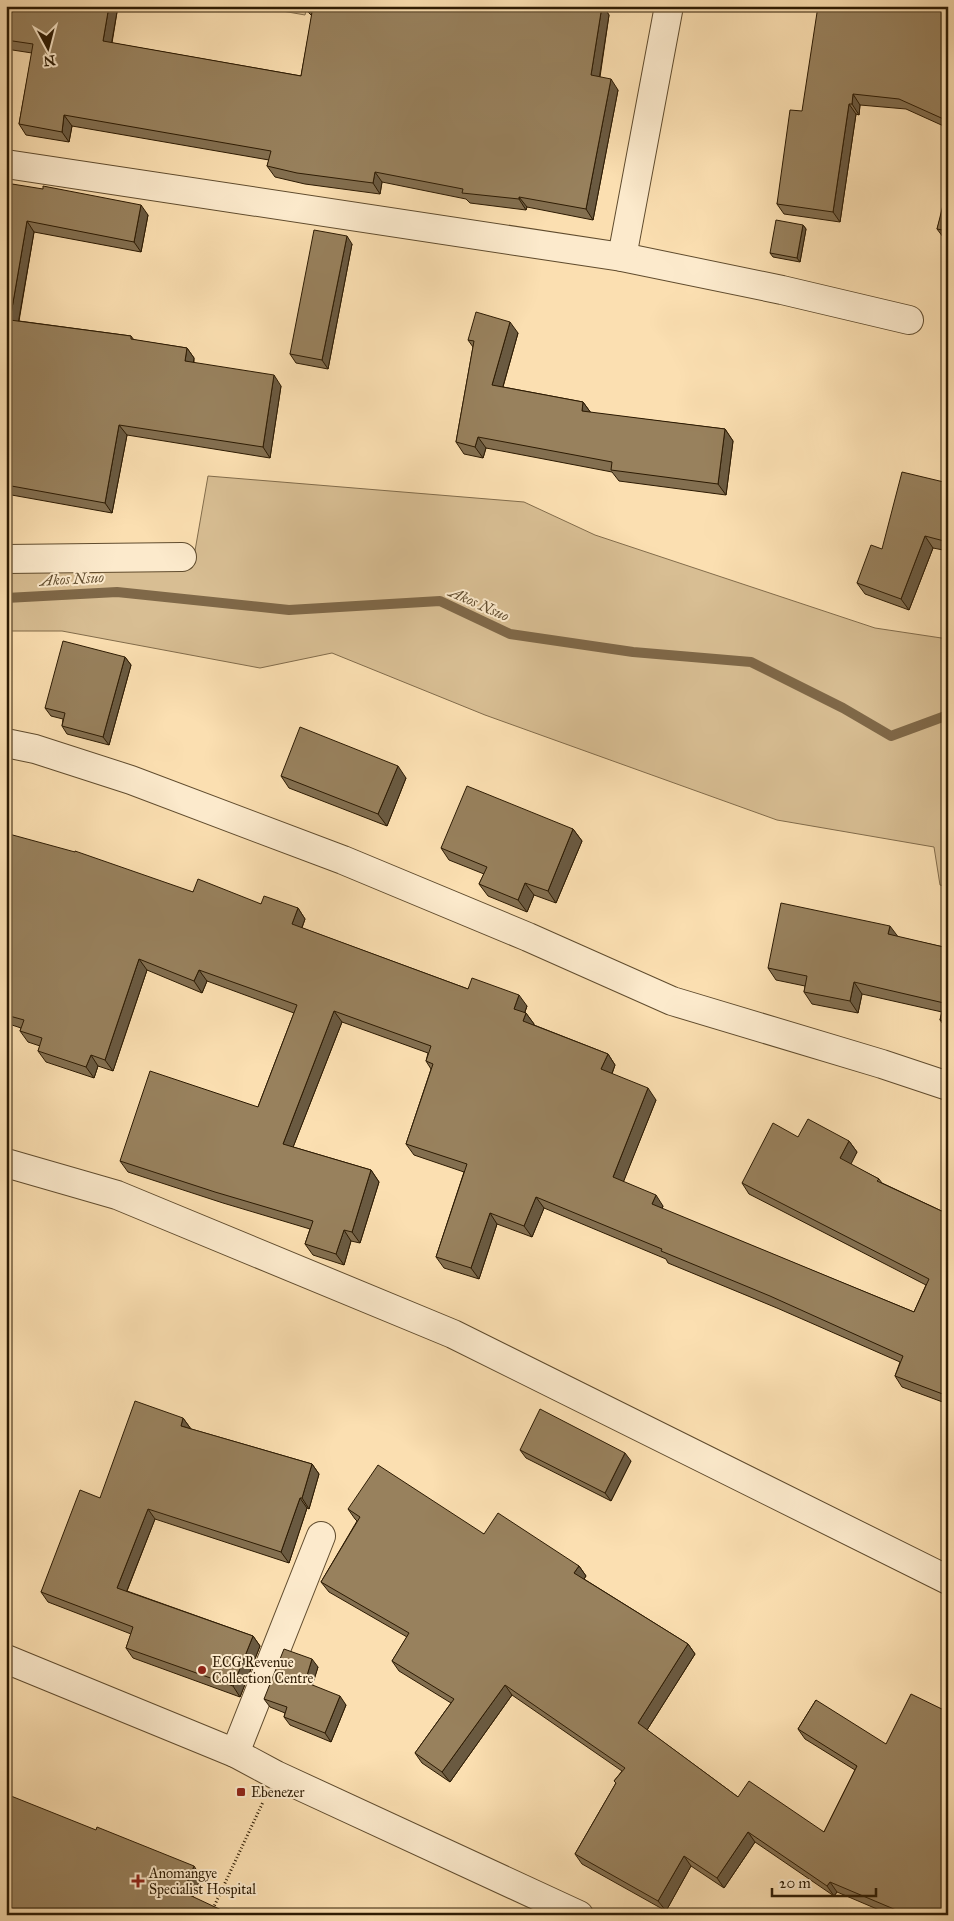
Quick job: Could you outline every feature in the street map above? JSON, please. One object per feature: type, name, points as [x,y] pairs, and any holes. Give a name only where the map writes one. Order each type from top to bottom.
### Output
[{"type":"street","points":[[622,257],[669,6]]},
{"type":"street","points":[[6,164],[622,257],[782,290],[909,320]]},
{"type":"street","points":[[6,559],[182,557]]},
{"type":"street","points":[[6,742],[35,749],[131,780],[343,860],[528,937],[672,1001],[882,1064],[948,1086]]},
{"type":"street","points":[[6,1163],[117,1195],[453,1334],[948,1580]]},
{"type":"street","points":[[235,1754],[320,1536]]},
{"type":"street","points":[[6,1659],[235,1754],[276,1776],[579,1915]]},
{"type":"path","points":[[210,1915],[276,1776]]},
{"type":"shaded area","points":[[254,6],[307,6],[305,15]]},
{"type":"shaded area","points":[[208,476],[524,502],[595,535],[875,628],[948,639],[948,887],[940,885],[934,847],[777,820],[485,715],[332,653],[260,668],[62,631],[6,631],[6,568],[132,570],[192,568]]},
{"type":"building","points":[[6,6],[109,6],[103,41],[301,76],[312,12],[308,12],[309,6],[602,6],[591,75],[611,79],[586,209],[519,197],[519,199],[462,193],[463,189],[375,172],[373,183],[297,173],[267,166],[271,151],[64,115],[62,132],[19,124],[33,44],[6,40]]},
{"type":"building","points":[[818,6],[948,6],[948,121],[899,99],[853,94],[852,104],[849,104],[833,212],[777,204],[790,110],[802,111]]},
{"type":"building","points":[[6,183],[43,189],[43,186],[141,205],[134,242],[27,221],[10,320],[131,336],[131,339],[187,348],[185,361],[274,375],[263,447],[119,425],[105,503],[6,485]]},
{"type":"building","points":[[946,193],[948,193],[948,231],[937,229]]},
{"type":"building","points":[[776,220],[803,225],[797,258],[770,253]]},
{"type":"building","points":[[314,230],[347,236],[322,360],[290,354]]},
{"type":"building","points":[[476,312],[510,322],[492,385],[583,402],[582,411],[725,429],[718,484],[611,470],[612,462],[478,437],[475,447],[456,442],[474,341],[468,340]]},
{"type":"building","points":[[902,472],[948,483],[948,542],[925,536],[901,599],[857,583],[871,545],[882,549]]},
{"type":"building","points":[[63,641],[125,657],[103,737],[62,726],[65,713],[45,708]]},
{"type":"building","points":[[300,727],[398,766],[378,814],[281,776]]},
{"type":"building","points":[[467,786],[573,829],[548,891],[525,883],[518,900],[479,884],[487,867],[441,848]]},
{"type":"building","points":[[9,834],[75,851],[193,892],[198,879],[261,904],[264,896],[298,908],[292,924],[468,989],[472,978],[519,995],[514,1009],[526,1013],[523,1021],[608,1054],[601,1069],[648,1088],[613,1177],[656,1195],[652,1204],[914,1312],[929,1279],[742,1183],[773,1123],[798,1137],[808,1119],[849,1141],[840,1158],[879,1179],[877,1181],[948,1214],[948,1396],[895,1376],[903,1356],[770,1296],[661,1251],[662,1249],[536,1197],[524,1226],[490,1213],[471,1268],[436,1257],[467,1164],[406,1144],[433,1064],[426,1061],[431,1046],[334,1011],[283,1144],[371,1170],[352,1232],[344,1230],[336,1254],[305,1244],[313,1221],[120,1161],[150,1071],[258,1107],[297,1005],[199,970],[194,981],[139,959],[105,1060],[91,1055],[86,1067],[38,1051],[42,1038],[20,1031],[24,1020],[6,1015],[6,845]]},
{"type":"building","points":[[781,903],[890,926],[888,934],[948,948],[948,1022],[940,1020],[944,1003],[854,982],[850,1001],[804,992],[807,976],[768,968]]},
{"type":"building","points":[[135,1401],[183,1418],[181,1426],[312,1464],[302,1498],[300,1498],[281,1552],[148,1509],[117,1588],[253,1636],[233,1686],[126,1648],[133,1627],[41,1592],[80,1490],[100,1498]]},
{"type":"building","points":[[540,1409],[625,1453],[605,1493],[520,1450]]},
{"type":"building","points":[[378,1465],[484,1534],[498,1513],[579,1566],[574,1573],[688,1644],[638,1723],[738,1797],[749,1781],[824,1832],[857,1766],[798,1729],[816,1700],[886,1744],[911,1694],[948,1712],[948,1915],[908,1915],[830,1882],[827,1886],[748,1832],[717,1878],[684,1856],[658,1901],[575,1854],[616,1783],[614,1781],[625,1768],[505,1685],[442,1772],[415,1753],[454,1699],[392,1661],[409,1633],[321,1582],[360,1517],[348,1509]]},
{"type":"building","points":[[284,1649],[312,1659],[305,1682],[340,1696],[325,1733],[284,1717],[287,1707],[264,1699]]},
{"type":"building","points":[[6,1794],[96,1830],[97,1827],[194,1866],[183,1892],[232,1915],[6,1915]]},
{"type":"waterway","name":"Akos Nsuo","points":[[6,598],[117,592],[289,610],[440,601],[510,634],[633,652],[751,662],[843,708],[891,736],[948,715]]},
{"type":"place","name":"ECG Revenue Collection Centre","points":[[202,1670]]},
{"type":"place","name":"Ebenezer","points":[[241,1792]]},
{"type":"place","name":"Anomangye Specialist Hospital","points":[[138,1881]]}]
